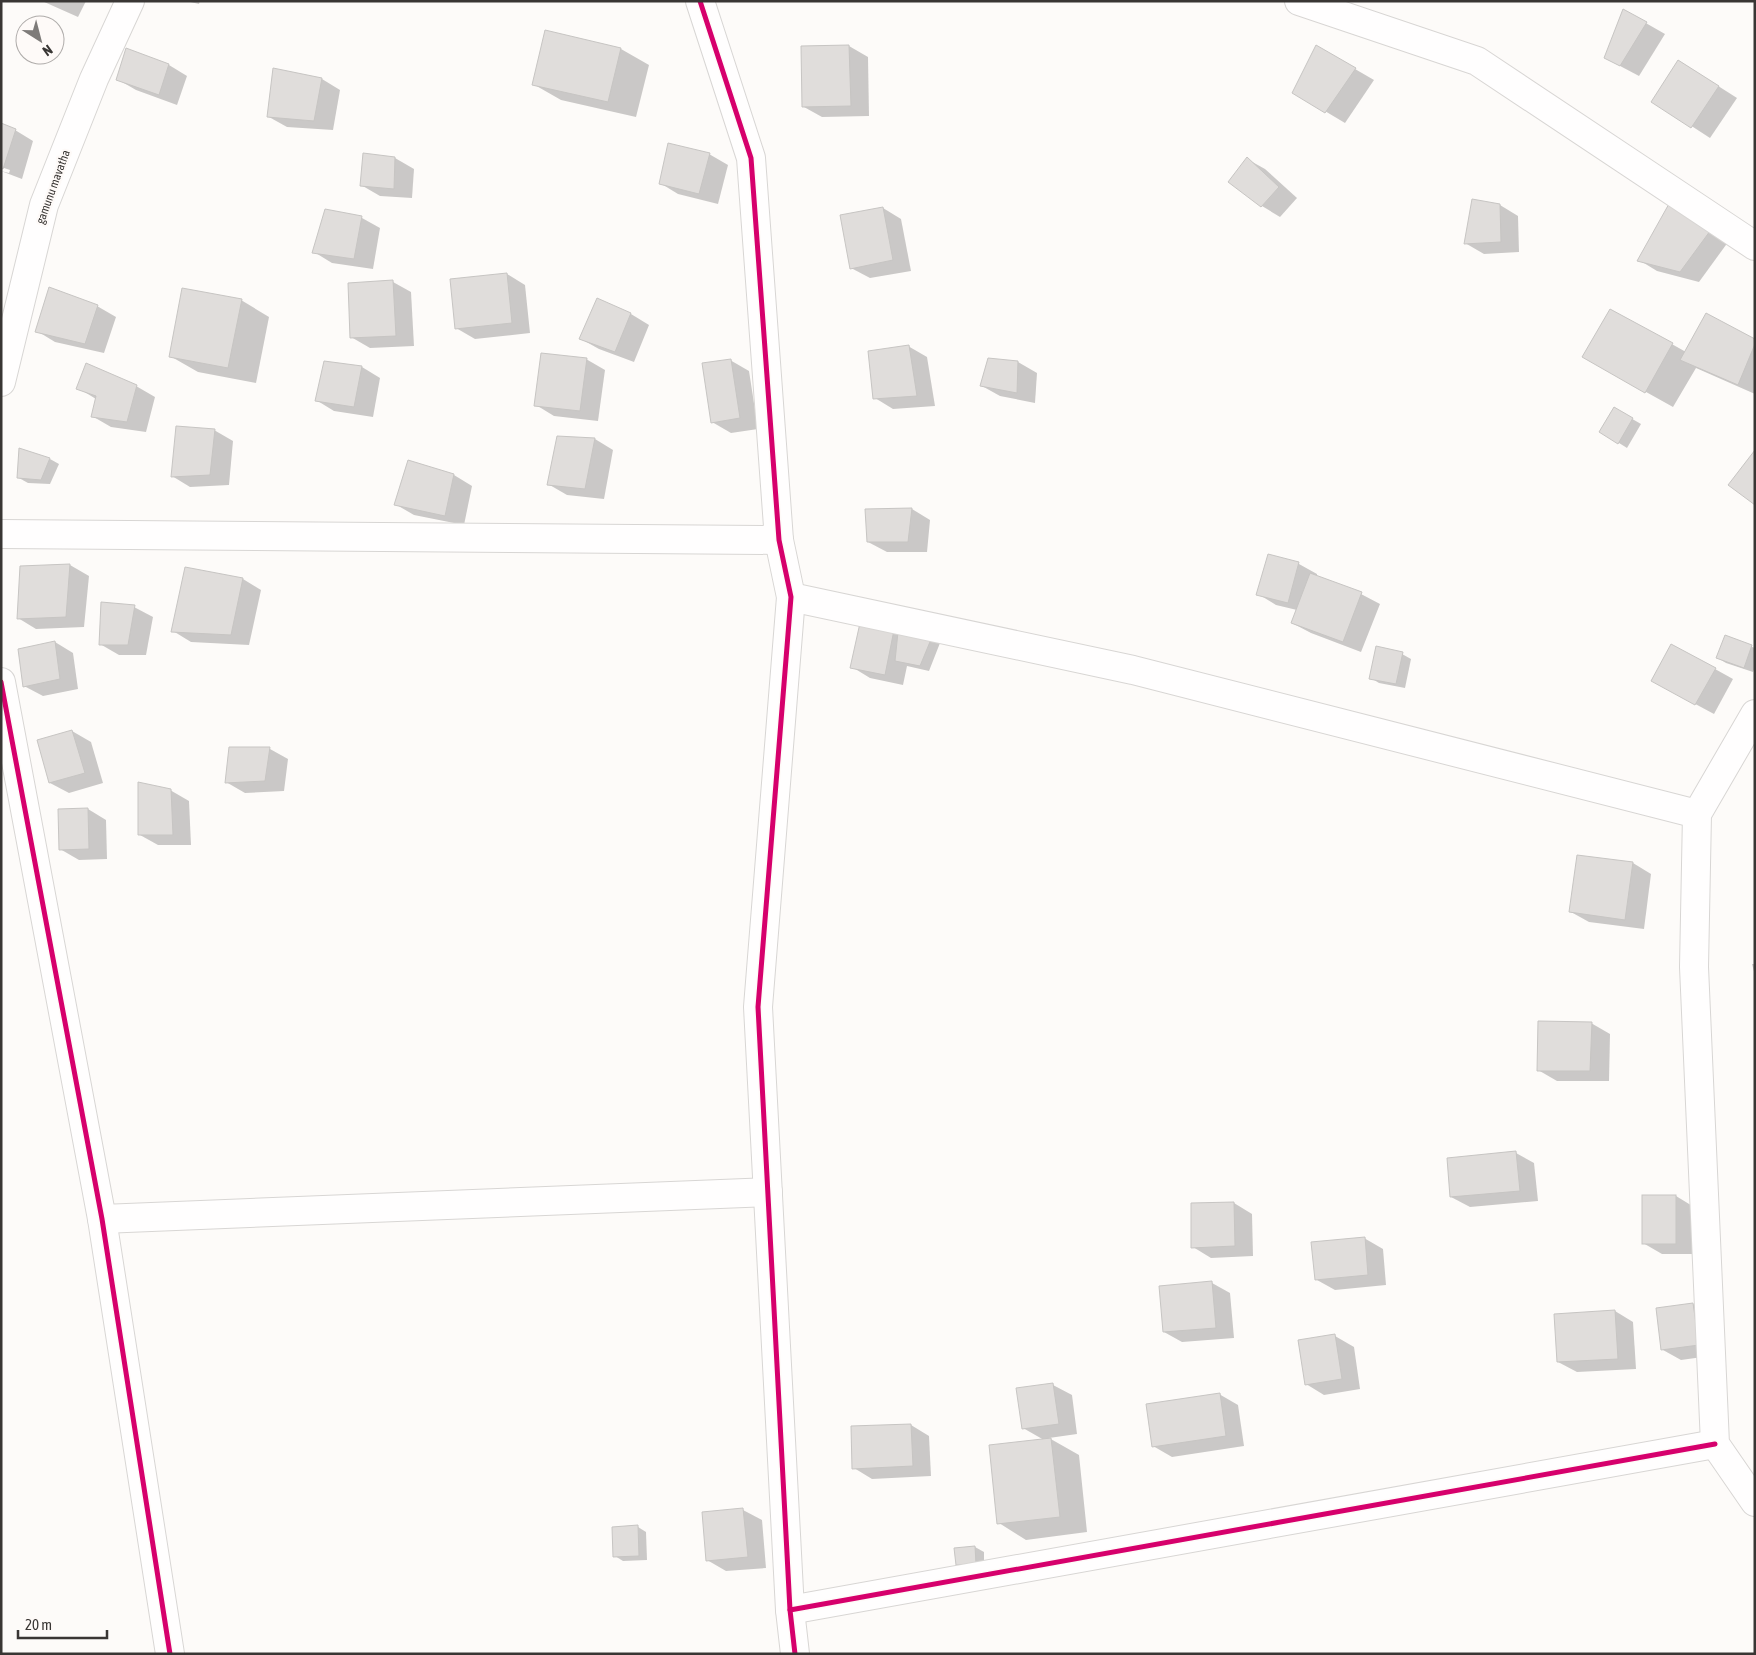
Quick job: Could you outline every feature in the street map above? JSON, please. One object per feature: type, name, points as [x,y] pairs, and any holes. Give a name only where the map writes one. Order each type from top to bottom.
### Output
[{"type":"street","name":"gamunu mavatha","points":[[1,382],[44,205],[94,79],[130,1]]},
{"type":"street","points":[[700,1],[751,158],[779,540],[791,597],[758,1007],[790,1610],[795,1654]]},
{"type":"street","points":[[1299,1],[1477,61],[1755,246]]},
{"type":"street","points":[[1,534],[779,540]]},
{"type":"street","points":[[791,597],[1133,670],[1697,814]]},
{"type":"street","points":[[1,682],[102,1219],[170,1654]]},
{"type":"street","points":[[1755,714],[1697,814],[1694,967],[1715,1444],[1755,1502]]},
{"type":"street","points":[[102,1219],[768,1192]]},
{"type":"street","points":[[790,1610],[1715,1444]]},
{"type":"building","points":[[1623,9],[1647,22],[1620,66],[1604,58]]},
{"type":"building","points":[[545,30],[621,48],[608,102],[532,85]]},
{"type":"building","points":[[849,45],[851,106],[802,107],[801,46]]},
{"type":"building","points":[[1316,45],[1356,68],[1325,113],[1292,93]]},
{"type":"building","points":[[126,48],[169,64],[159,95],[116,80]]},
{"type":"building","points":[[1678,60],[1719,86],[1691,128],[1651,102]]},
{"type":"building","points":[[273,68],[322,78],[314,121],[267,117]]},
{"type":"building","points":[[1,123],[16,129],[3,169],[1,168]]},
{"type":"building","points":[[668,143],[710,153],[699,194],[659,184]]},
{"type":"building","points":[[363,153],[395,157],[394,189],[360,186]]},
{"type":"building","points":[[1247,157],[1279,187],[1261,207],[1228,182]]},
{"type":"building","points":[[1472,199],[1500,204],[1501,242],[1464,244]]},
{"type":"building","points":[[1670,202],[1713,227],[1680,272],[1637,261]]},
{"type":"building","points":[[883,207],[893,260],[850,269],[840,215]]},
{"type":"building","points":[[325,209],[362,216],[354,259],[312,253]]},
{"type":"building","points":[[507,273],[512,323],[455,329],[450,279]]},
{"type":"building","points":[[393,280],[396,336],[350,338],[348,283]]},
{"type":"building","points":[[49,287],[98,305],[85,344],[35,332]]},
{"type":"building","points":[[182,288],[242,299],[228,368],[169,357]]},
{"type":"building","points":[[597,298],[631,313],[615,352],[579,339]]},
{"type":"building","points":[[1610,309],[1673,343],[1645,393],[1582,357]]},
{"type":"building","points":[[1706,313],[1755,339],[1755,344],[1738,385],[1680,360]]},
{"type":"building","points":[[909,345],[917,396],[873,399],[868,351]]},
{"type":"building","points":[[541,353],[587,358],[580,411],[534,406]]},
{"type":"building","points":[[988,358],[1018,361],[1017,393],[980,386]]},
{"type":"building","points":[[731,359],[740,418],[711,423],[702,363]]},
{"type":"building","points":[[324,361],[362,366],[354,407],[315,401]]},
{"type":"building","points":[[86,363],[137,385],[127,422],[91,417],[96,396],[76,389]]},
{"type":"building","points":[[1614,407],[1633,418],[1618,444],[1599,432]]},
{"type":"building","points":[[176,426],[215,429],[210,475],[171,477]]},
{"type":"building","points":[[557,436],[595,438],[585,489],[547,485]]},
{"type":"building","points":[[19,448],[50,458],[41,480],[17,478]]},
{"type":"building","points":[[1755,450],[1755,505],[1728,485]]},
{"type":"building","points":[[408,460],[454,474],[445,516],[394,505]]},
{"type":"building","points":[[912,508],[908,542],[867,542],[865,509]]},
{"type":"building","points":[[1268,554],[1299,562],[1288,603],[1256,595]]},
{"type":"building","points":[[70,564],[66,617],[17,619],[20,566]]},
{"type":"building","points":[[185,567],[243,578],[231,635],[171,632]]},
{"type":"building","points":[[1310,573],[1362,592],[1343,642],[1291,623]]},
{"type":"building","points":[[101,602],[135,605],[128,645],[99,645]]},
{"type":"building","points":[[860,623],[894,630],[885,675],[850,668]]},
{"type":"building","points":[[898,632],[932,637],[920,666],[895,661]]},
{"type":"building","points":[[1725,635],[1752,645],[1744,668],[1716,658]]},
{"type":"building","points":[[55,641],[60,679],[23,687],[18,649]]},
{"type":"building","points":[[1671,644],[1716,668],[1695,705],[1651,681]]},
{"type":"building","points":[[1376,646],[1403,652],[1396,684],[1369,679]]},
{"type":"building","points":[[72,730],[85,773],[49,783],[37,740]]},
{"type":"building","points":[[229,747],[270,747],[265,781],[225,783]]},
{"type":"building","points":[[138,782],[171,789],[173,835],[138,835]]},
{"type":"building","points":[[88,808],[89,849],[59,850],[58,809]]},
{"type":"building","points":[[1577,855],[1633,862],[1625,920],[1569,912]]},
{"type":"building","points":[[1538,1021],[1592,1022],[1590,1071],[1537,1071]]},
{"type":"building","points":[[1516,1151],[1520,1191],[1450,1197],[1447,1158]]},
{"type":"building","points":[[1642,1195],[1676,1195],[1676,1244],[1642,1244]]},
{"type":"building","points":[[1234,1202],[1235,1246],[1191,1248],[1191,1203]]},
{"type":"building","points":[[1365,1237],[1368,1275],[1315,1280],[1311,1242]]},
{"type":"building","points":[[1212,1281],[1216,1328],[1163,1332],[1159,1286]]},
{"type":"building","points":[[1693,1303],[1699,1345],[1661,1350],[1656,1308]]},
{"type":"building","points":[[1615,1310],[1618,1359],[1557,1362],[1554,1314]]},
{"type":"building","points":[[1335,1334],[1342,1379],[1305,1385],[1298,1340]]},
{"type":"building","points":[[1053,1383],[1059,1424],[1022,1429],[1016,1388]]},
{"type":"building","points":[[1220,1393],[1226,1436],[1152,1447],[1146,1404]]},
{"type":"building","points":[[911,1424],[913,1466],[852,1469],[851,1426]]},
{"type":"building","points":[[1051,1438],[1060,1517],[997,1524],[989,1445]]},
{"type":"building","points":[[743,1508],[748,1557],[706,1561],[702,1512]]},
{"type":"building","points":[[638,1525],[639,1556],[613,1557],[612,1527]]},
{"type":"building","points":[[975,1546],[976,1564],[956,1565],[954,1548]]},
{"type":"cycle path","points":[[700,1],[751,158],[779,540],[791,597],[758,1007],[790,1610],[795,1654]]},
{"type":"cycle path","points":[[1,682],[102,1219],[170,1654]]},
{"type":"cycle path","points":[[790,1610],[1715,1444]]}]
